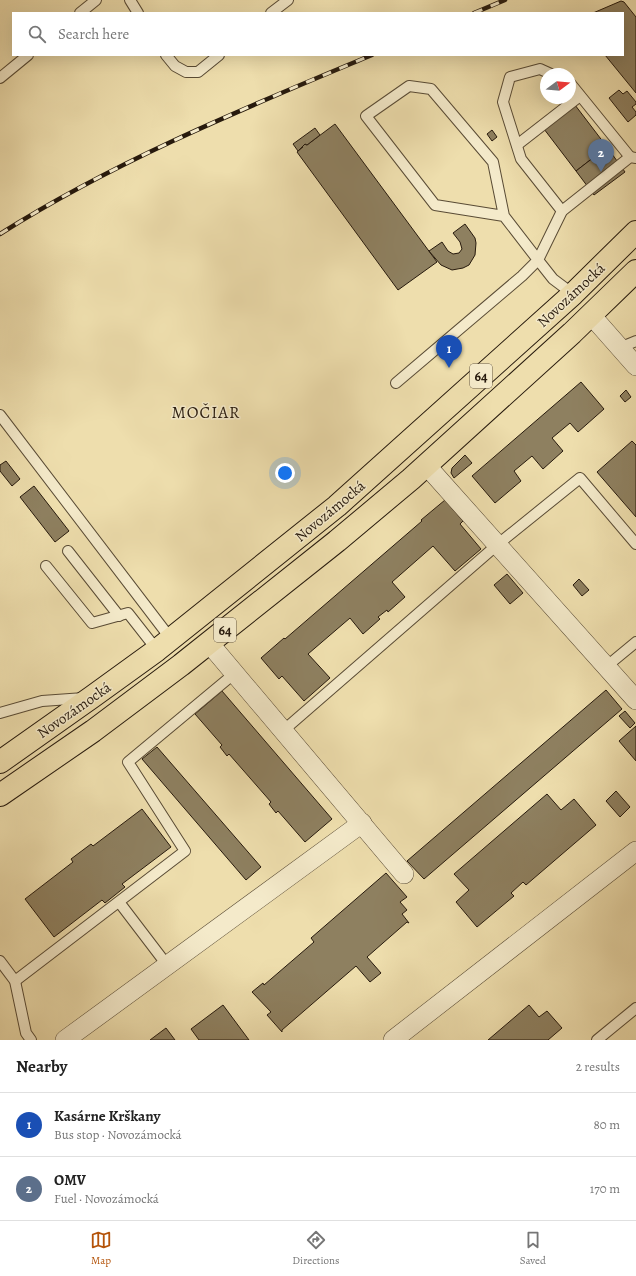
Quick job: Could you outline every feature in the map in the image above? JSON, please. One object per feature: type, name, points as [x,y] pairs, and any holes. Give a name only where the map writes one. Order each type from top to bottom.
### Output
[{"type":"main road","name":"Novozámocká","points":[[0,762],[164,644],[337,506],[573,294],[636,232]]},
{"type":"main road","name":"Novozámocká","points":[[0,795],[93,731],[209,643],[337,540],[426,465],[591,315],[636,271]]},
{"type":"main road","points":[[573,294],[591,315]]},
{"type":"main road","points":[[407,444],[426,465]]},
{"type":"street","points":[[591,315],[628,345],[636,366]]},
{"type":"street","points":[[426,465],[636,700]]},
{"type":"street","points":[[209,643],[404,874]]},
{"type":"street","points":[[65,1040],[362,823]]},
{"type":"street","points":[[393,1040],[636,851]]},
{"type":"lane","points":[[81,12],[96,0]]},
{"type":"lane","points":[[130,0],[137,12]]},
{"type":"lane","points":[[273,12],[288,0]]},
{"type":"lane","points":[[0,78],[27,56]]},
{"type":"lane","points":[[167,56],[175,66],[186,72],[198,72],[218,56]]},
{"type":"lane","points":[[540,69],[510,77],[503,102],[521,159],[562,211]]},
{"type":"lane","points":[[504,216],[435,205],[366,116],[409,86],[431,89],[493,162],[504,216],[553,279],[573,294]]},
{"type":"lane","points":[[396,383],[522,276],[538,260],[562,211],[633,158],[576,91]]},
{"type":"lane","points":[[517,145],[580,96]]},
{"type":"lane","points":[[0,415],[164,644]]},
{"type":"lane","points":[[284,730],[497,545],[580,478],[636,544]]},
{"type":"lane","points":[[68,551],[119,616]]},
{"type":"lane","points":[[46,566],[92,624],[128,613],[164,644]]},
{"type":"lane","points":[[607,666],[636,642]]},
{"type":"lane","points":[[15,981],[185,851],[128,762],[235,673]]},
{"type":"lane","points":[[0,713],[42,701],[92,697]]},
{"type":"lane","points":[[119,902],[167,966]]},
{"type":"lane","points":[[0,961],[15,981],[26,1033],[31,1040]]},
{"type":"lane","points":[[597,1040],[636,1008]]},
{"type":"building","points":[[621,1],[624,2],[636,17],[636,93],[606,56],[624,56],[624,12],[595,12]]},
{"type":"building","points":[[619,90],[623,94],[627,91],[636,102],[636,104],[632,107],[636,112],[636,115],[628,122],[609,98]]},
{"type":"building","points":[[575,105],[607,147],[576,171],[544,129]]},
{"type":"building","points":[[335,124],[437,262],[398,290],[297,152],[303,147],[302,146],[305,144],[307,145]]},
{"type":"building","points":[[315,128],[320,135],[307,145],[305,144],[298,151],[293,144]]},
{"type":"building","points":[[492,130],[497,137],[492,141],[487,134]]},
{"type":"building","points":[[607,147],[625,172],[594,195],[576,171]]},
{"type":"building","points":[[465,224],[475,238],[475,255],[469,265],[452,270],[441,265],[429,251],[442,242],[448,251],[453,254],[459,253],[462,249],[460,242],[453,233]]},
{"type":"building","points":[[581,382],[604,409],[578,432],[570,423],[552,438],[563,451],[543,469],[532,456],[514,471],[521,481],[495,503],[472,476]]},
{"type":"building","points":[[626,390],[631,397],[625,402],[620,396]]},
{"type":"building","points":[[632,441],[636,445],[636,517],[597,472]]},
{"type":"building","points":[[465,455],[472,463],[454,478],[451,473],[452,468]]},
{"type":"building","points":[[6,461],[20,479],[12,486],[0,471],[0,465]]},
{"type":"building","points":[[34,486],[69,531],[55,542],[20,497]]},
{"type":"building","points":[[445,500],[463,521],[460,524],[481,549],[455,571],[433,546],[392,582],[405,597],[388,612],[387,610],[378,617],[380,619],[363,634],[350,618],[308,654],[330,678],[304,701],[282,676],[279,679],[261,658],[284,638],[285,639]]},
{"type":"building","points":[[507,574],[523,593],[510,604],[494,585]]},
{"type":"building","points":[[579,579],[589,590],[582,596],[573,585]]},
{"type":"building","points":[[606,690],[622,709],[424,879],[407,861]]},
{"type":"building","points":[[222,691],[332,819],[305,842],[278,811],[276,813],[269,804],[271,802],[229,754],[227,756],[220,747],[222,745],[195,714]]},
{"type":"building","points":[[625,711],[635,723],[630,728],[619,716]]},
{"type":"building","points":[[636,726],[636,761],[619,741]]},
{"type":"building","points":[[157,747],[261,867],[246,880],[142,759]]},
{"type":"building","points":[[616,791],[630,807],[620,817],[606,801]]},
{"type":"building","points":[[547,794],[561,810],[574,799],[596,825],[526,885],[523,882],[511,893],[514,896],[477,927],[456,902],[469,890],[454,874]]},
{"type":"building","points":[[142,809],[171,847],[122,884],[125,887],[105,903],[102,900],[54,937],[25,899],[73,862],[71,859],[91,844],[93,846]]},
{"type":"building","points":[[386,873],[407,897],[400,902],[407,910],[402,914],[409,923],[407,922],[367,957],[381,973],[370,982],[356,966],[282,1030],[282,1032],[267,1015],[271,1012],[252,992],[263,983],[264,985],[314,942],[311,938]]},
{"type":"building","points":[[223,1005],[249,1040],[199,1040],[191,1029]]},
{"type":"building","points":[[529,1005],[539,1017],[547,1011],[562,1028],[548,1040],[488,1040]]},
{"type":"building","points":[[166,1028],[175,1040],[150,1040]]},
{"type":"railway","points":[[476,12],[505,0]]},
{"type":"railway","points":[[0,234],[44,207],[136,159],[229,115],[370,56]]},
{"type":"place","name":"OMV","points":[[601,172]]},
{"type":"place","name":"Kasárne Krškany","points":[[449,368]]},
{"type":"district","name":"MOČIAR","points":[[206,412]]}]
